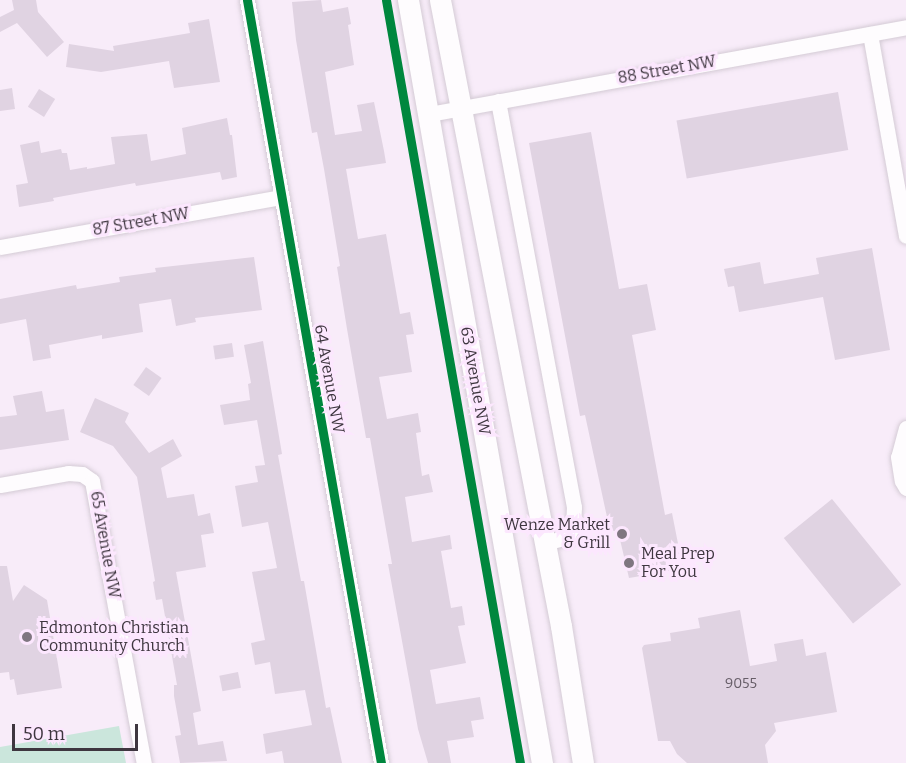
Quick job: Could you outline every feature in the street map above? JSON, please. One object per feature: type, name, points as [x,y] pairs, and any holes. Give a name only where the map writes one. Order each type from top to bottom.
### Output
[{"type":"main road","name":"63 Avenue NW","points":[[408,0],[542,763]]},
{"type":"main road","points":[[440,0],[584,763]]},
{"type":"street","name":"64 Avenue NW","points":[[247,0],[381,763]]},
{"type":"street","name":"88 Street NW","points":[[429,114],[906,27]]},
{"type":"street","points":[[870,34],[906,236]]},
{"type":"street","points":[[498,101],[574,507],[573,526],[567,537],[560,541],[544,543]]},
{"type":"street","name":"87 Street NW","points":[[0,247],[282,197]]},
{"type":"street","points":[[906,428],[898,457],[902,481],[906,488]]},
{"type":"street","name":"65 Avenue NW","points":[[0,485],[61,473],[82,474],[92,481],[95,487],[144,763]]},
{"type":"green space","points":[[119,726],[126,763],[0,763],[0,747]]},
{"type":"building","points":[[12,0],[36,0],[38,12],[64,42],[47,57],[17,23],[0,32],[0,17],[14,10]]},
{"type":"building","points":[[321,0],[323,12],[348,7],[351,24],[348,25],[354,65],[325,72],[335,135],[362,131],[357,105],[374,102],[384,151],[386,163],[346,169],[358,239],[386,234],[400,314],[410,312],[414,334],[406,335],[412,372],[379,377],[387,419],[418,413],[421,432],[416,433],[422,476],[429,474],[433,492],[405,497],[412,542],[450,535],[452,549],[441,551],[451,608],[462,606],[465,625],[458,626],[466,663],[430,670],[436,704],[480,697],[484,719],[471,721],[474,737],[447,741],[451,763],[428,763],[418,729],[388,564],[392,564],[370,438],[366,438],[347,329],[337,267],[340,266],[324,169],[317,132],[312,133],[296,40],[292,2]]},
{"type":"building","points":[[209,19],[220,82],[174,88],[169,61],[101,72],[66,67],[69,44],[114,51],[113,46],[190,33],[188,23]]},
{"type":"building","points":[[12,88],[15,109],[0,111],[0,90]]},
{"type":"building","points":[[39,89],[55,99],[44,117],[28,107]]},
{"type":"building","points":[[838,92],[848,150],[687,179],[676,120]]},
{"type":"building","points":[[227,118],[230,135],[232,135],[237,177],[222,180],[220,172],[136,186],[135,183],[53,198],[54,201],[19,207],[16,185],[28,183],[20,145],[39,141],[41,153],[61,149],[62,153],[67,153],[70,170],[87,167],[87,169],[115,164],[111,137],[147,134],[151,161],[186,154],[182,128]]},
{"type":"building","points":[[591,132],[619,289],[647,284],[656,330],[632,335],[665,515],[672,513],[683,569],[629,578],[618,531],[610,531],[585,415],[580,416],[529,143]]},
{"type":"building","points":[[872,248],[890,350],[835,360],[823,297],[739,312],[734,286],[728,287],[724,269],[760,262],[764,284],[819,274],[816,258]]},
{"type":"building","points":[[254,257],[262,310],[195,318],[196,322],[176,326],[171,299],[139,304],[143,332],[102,339],[102,335],[49,345],[51,358],[33,361],[26,319],[0,324],[0,299],[76,285],[77,289],[120,282],[119,277],[156,272],[155,268]]},
{"type":"building","points":[[263,341],[282,454],[278,455],[301,581],[304,581],[326,708],[330,707],[342,763],[284,763],[282,751],[266,754],[263,734],[312,725],[305,690],[275,694],[270,662],[255,665],[251,643],[265,640],[252,572],[277,568],[268,522],[242,527],[235,486],[258,482],[255,466],[265,465],[257,420],[224,425],[220,405],[250,400],[248,384],[251,383],[244,345]]},
{"type":"building","points":[[232,343],[234,357],[215,360],[213,346]]},
{"type":"building","points":[[146,367],[162,378],[149,396],[133,385]]},
{"type":"building","points":[[42,391],[46,412],[64,409],[69,440],[0,450],[0,417],[17,415],[13,396]]},
{"type":"building","points":[[95,398],[129,413],[125,422],[149,453],[173,439],[182,456],[161,468],[167,498],[194,494],[198,516],[210,513],[214,533],[201,535],[206,567],[176,572],[201,711],[193,713],[198,745],[223,741],[227,761],[180,763],[175,736],[181,735],[174,696],[174,685],[177,685],[162,599],[156,600],[153,582],[155,581],[137,477],[113,446],[80,432]]},
{"type":"building","points":[[832,499],[901,584],[853,624],[784,538]]},
{"type":"building","name":"Edmonton Christian Community Church","points":[[0,566],[7,566],[13,601],[24,585],[47,600],[62,688],[17,695],[14,679],[10,680],[9,672],[0,673]]},
{"type":"building","points":[[740,610],[750,666],[777,661],[774,644],[803,639],[806,656],[826,652],[837,712],[774,723],[776,731],[765,745],[768,763],[687,763],[677,754],[670,741],[658,741],[642,648],[644,645],[671,641],[670,633],[700,628],[698,618]]},
{"type":"building","points":[[238,672],[241,688],[222,691],[219,676]]},
{"type":"cycle path","points":[[247,0],[381,763]]},
{"type":"cycle path","points":[[386,0],[520,763]]},
{"type":"place","name":"Wenze Market & Grill","points":[[622,534]]},
{"type":"place","name":"Meal Prep For You","points":[[629,563]]},
{"type":"place","name":"Edmonton Christian Community Church","points":[[27,637]]}]
